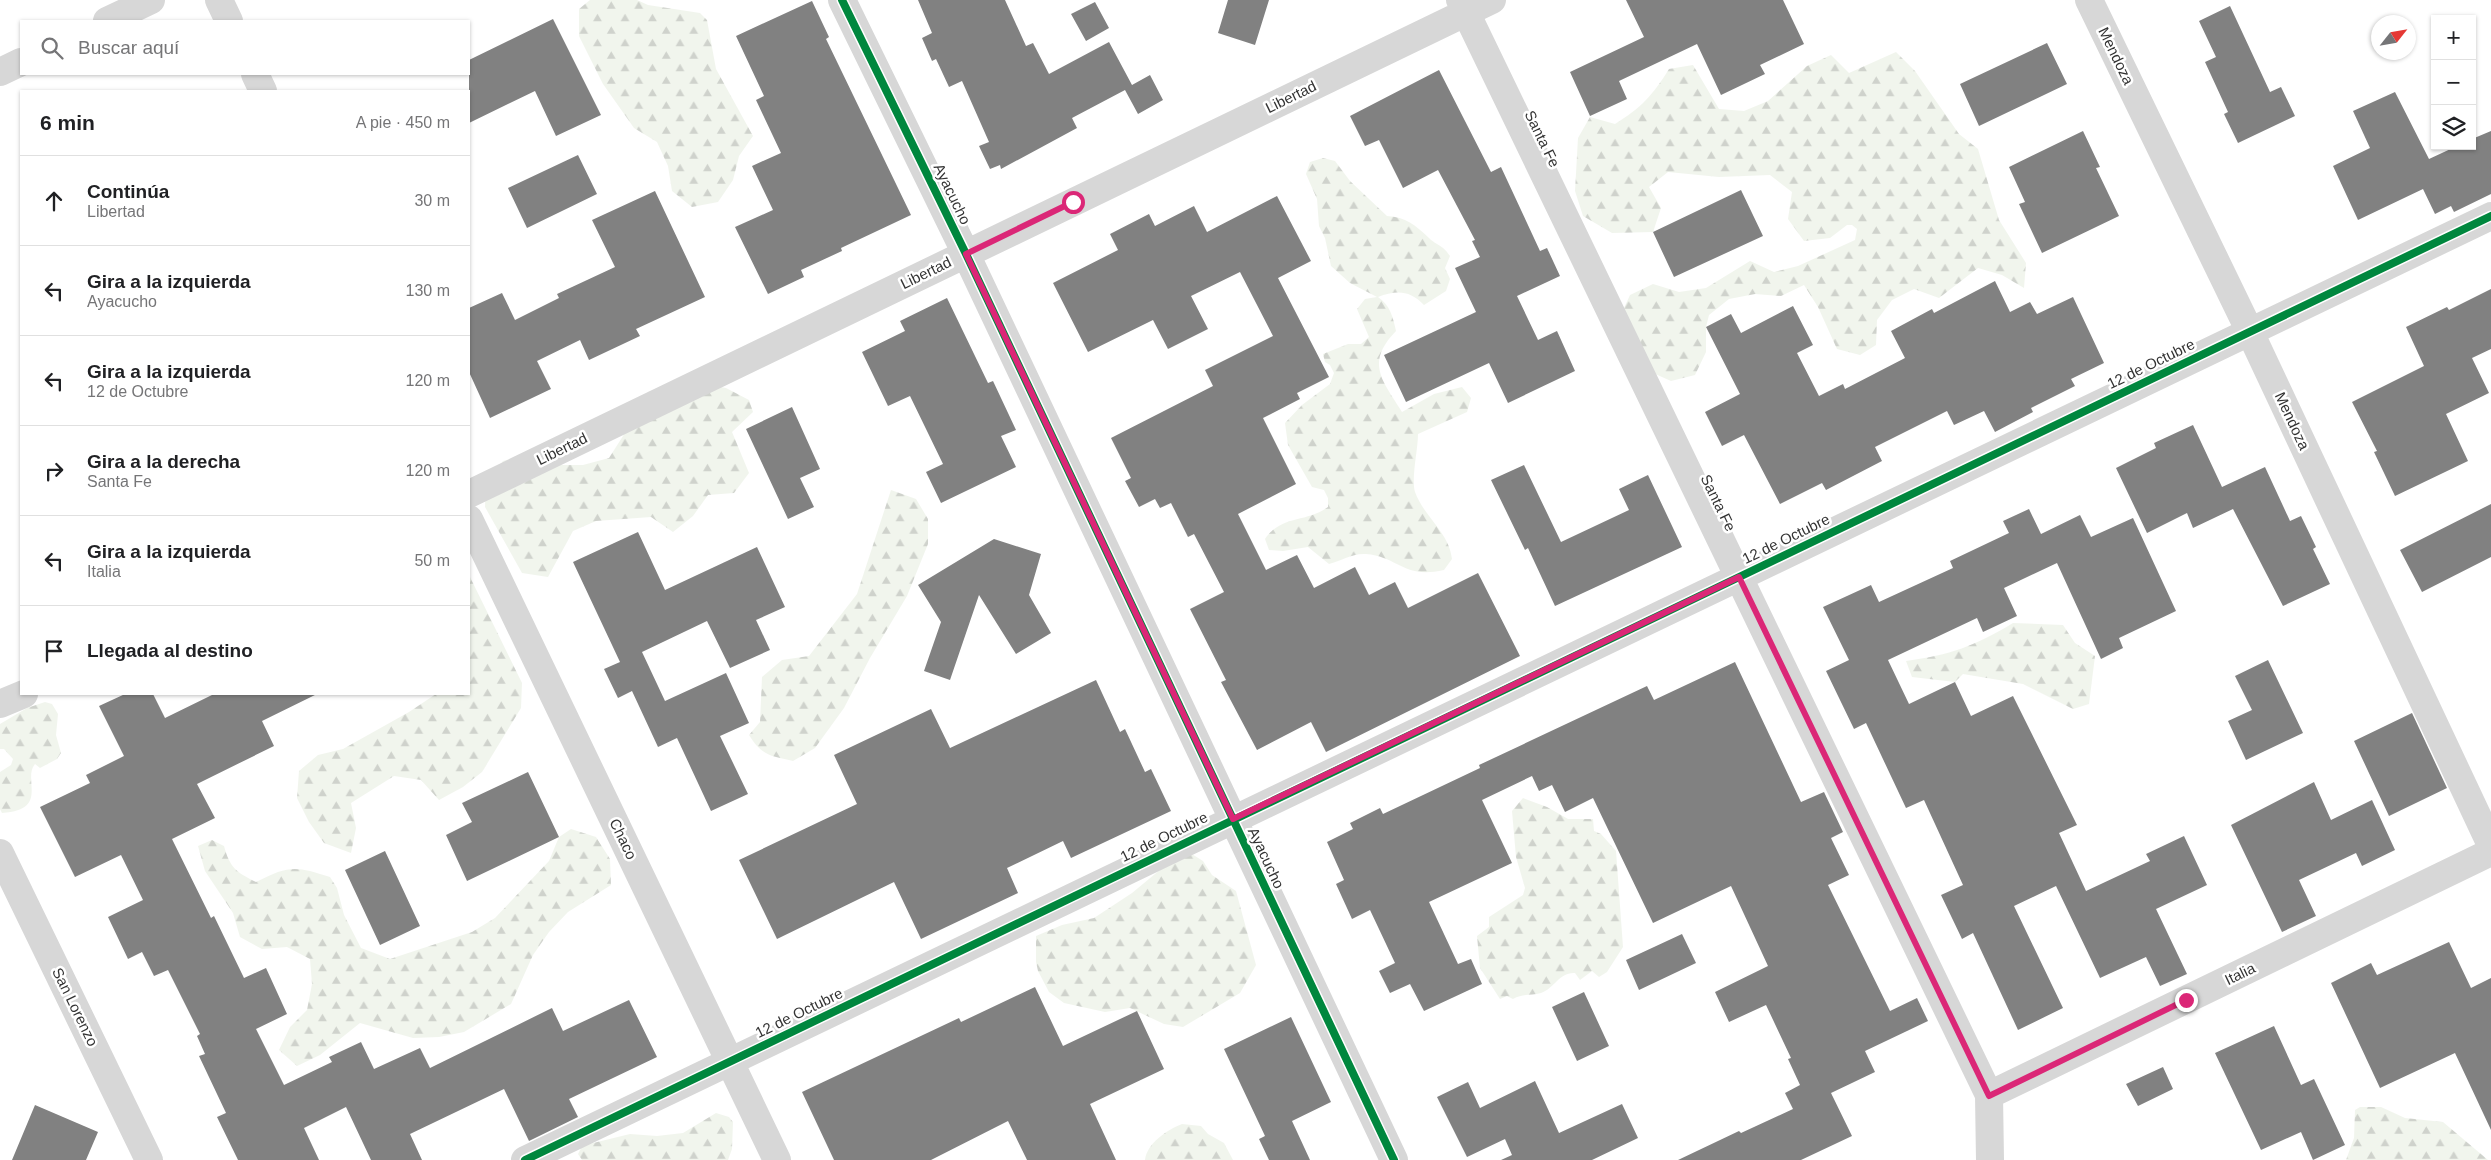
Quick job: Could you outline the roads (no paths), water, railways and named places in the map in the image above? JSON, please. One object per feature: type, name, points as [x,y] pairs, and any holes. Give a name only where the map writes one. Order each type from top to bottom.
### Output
[{"type":"street","points":[[108,20],[151,0]]},
{"type":"street","points":[[219,0],[229,20]]},
{"type":"street","name":"Ayacucho","points":[[842,0],[966,254],[1394,1160]]},
{"type":"street","name":"Libertad","points":[[470,494],[966,254],[1463,6],[1492,0]]},
{"type":"street","name":"Mendoza","points":[[2089,0],[2250,332],[2491,844]]},
{"type":"street","name":"Santa Fe","points":[[1463,6],[1989,1096],[1990,1160]]},
{"type":"street","points":[[0,72],[20,62]]},
{"type":"street","points":[[255,75],[263,90]]},
{"type":"street","name":"12 de Octubre","points":[[525,1160],[2491,216]]},
{"type":"street","name":"Chaco","points":[[470,521],[777,1160]]},
{"type":"street","points":[[0,704],[22,695]]},
{"type":"street","name":"Italia","points":[[1989,1096],[2491,852]]},
{"type":"street","name":"San Lorenzo","points":[[0,853],[150,1160]]}]
